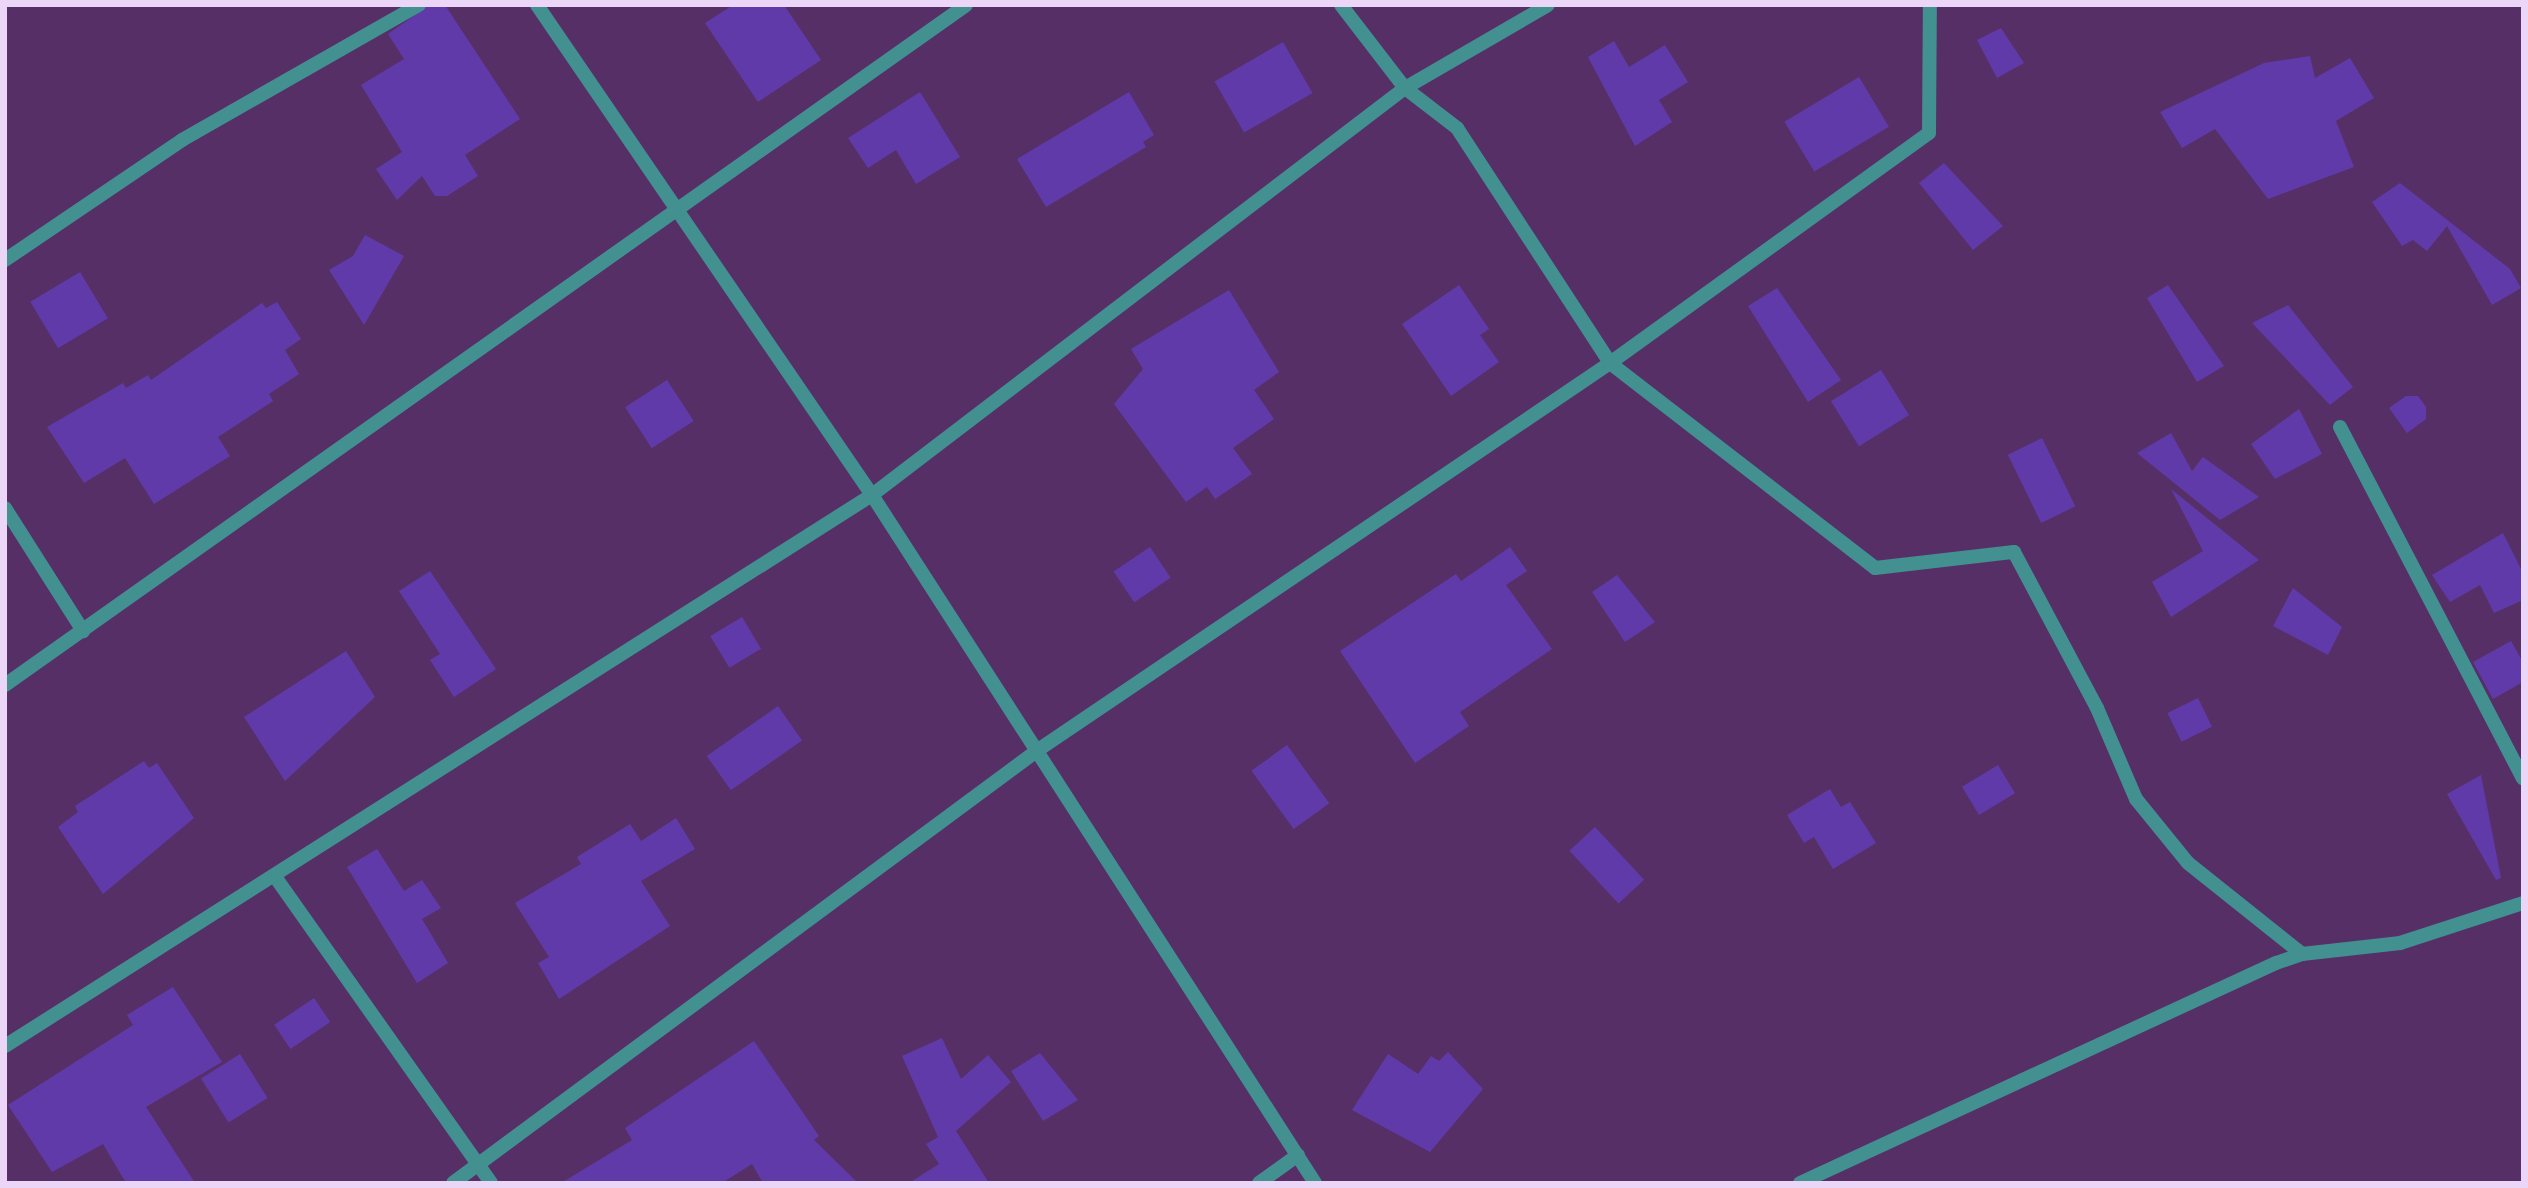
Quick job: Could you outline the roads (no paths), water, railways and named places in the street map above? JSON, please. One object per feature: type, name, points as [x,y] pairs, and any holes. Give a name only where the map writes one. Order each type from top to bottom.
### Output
[{"type":"street","points":[[5,260],[182,141],[419,5]]},
{"type":"street","points":[[537,5],[872,495],[1315,1183]]},
{"type":"street","points":[[5,685],[966,5]]},
{"type":"street","points":[[1341,5],[1405,88],[1457,128],[1609,363],[1875,568],[2014,552],[2097,708],[2136,799],[2188,863],[2302,954]]},
{"type":"street","points":[[5,1046],[276,878],[872,495],[1405,88],[1548,5]]},
{"type":"street","points":[[453,1183],[1038,750],[1609,363],[1929,133],[1930,5]]},
{"type":"street","points":[[2340,427],[2523,778]]},
{"type":"street","points":[[5,508],[83,631]]},
{"type":"street","points":[[276,878],[491,1183]]},
{"type":"street","points":[[1800,1183],[2302,954],[2400,943],[2522,902]]},
{"type":"street","points":[[1258,1183],[1298,1155]]}]
